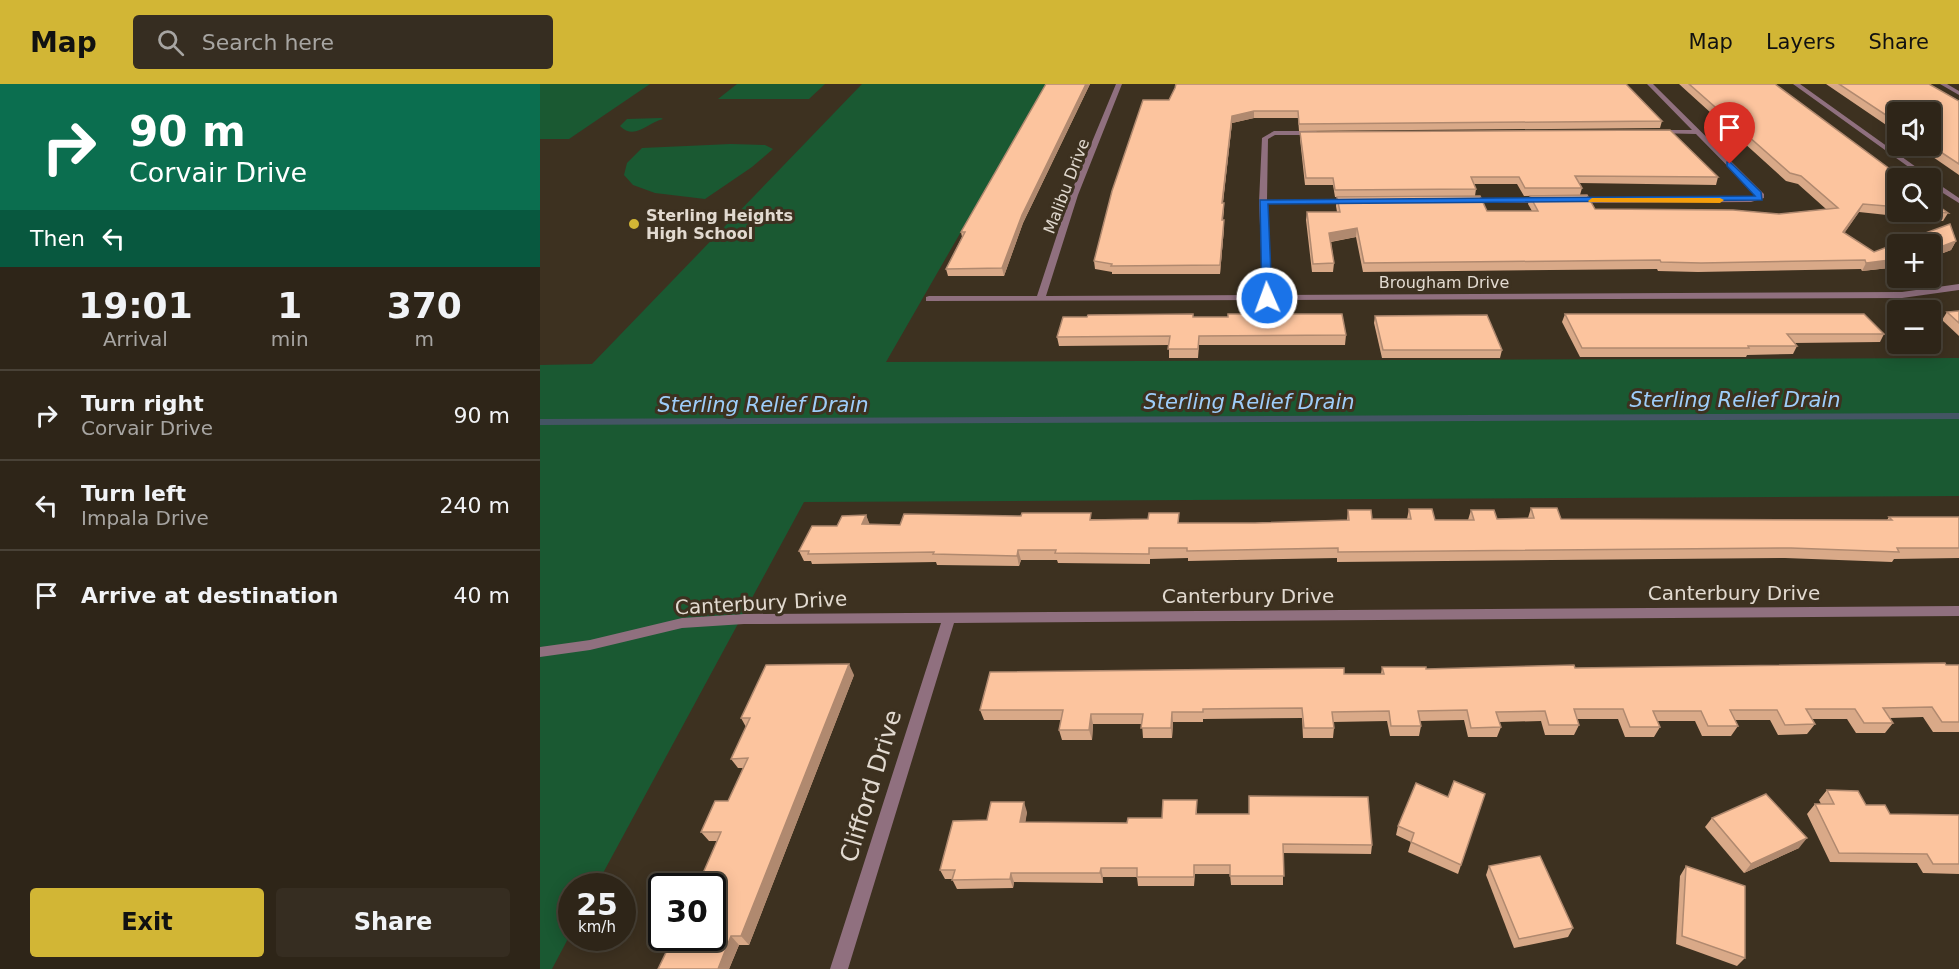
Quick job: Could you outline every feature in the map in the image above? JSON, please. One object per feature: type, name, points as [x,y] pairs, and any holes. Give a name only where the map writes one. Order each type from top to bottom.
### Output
[{"type":"street","name":"Malibu Drive","points":[[1041,298],[1074,195],[1119,84]]},
{"type":"street","points":[[1563,201],[1759,198],[1758,193],[1650,84]]},
{"type":"street","points":[[1796,84],[1912,168]]},
{"type":"street","points":[[1943,84],[1959,93]]},
{"type":"street","points":[[1648,132],[1698,132]]},
{"type":"street","points":[[1267,298],[1263,202],[1265,138],[1269,135],[1328,133]]},
{"type":"street","points":[[1941,188],[1959,201]]},
{"type":"street","points":[[1457,201],[1551,201]]},
{"type":"street","points":[[1263,202],[1363,202]]},
{"type":"street","name":"Brougham Drive","points":[[929,299],[1902,295],[1959,287]]},
{"type":"street","name":"Canterbury Drive","points":[[540,652],[590,645],[682,623],[712,620],[1959,612]]},
{"type":"street","name":"Clifford Drive","points":[[839,969],[949,617]]},
{"type":"green space","points":[[540,84],[650,84],[569,139],[540,139]]},
{"type":"green space","points":[[737,84],[825,84],[809,99],[718,99]]},
{"type":"green space","points":[[862,84],[1046,84],[886,362],[1959,358],[1959,496],[804,502],[603,873],[558,873],[558,951],[562,951],[552,969],[540,969],[540,365],[592,364]]},
{"type":"green space","points":[[627,119],[663,119],[631,132],[620,126]]},
{"type":"green space","points":[[731,144],[765,145],[773,149],[752,167],[705,199],[655,193],[633,185],[624,175],[627,163],[642,148]]},
{"type":"building","points":[[1046,84],[1086,84],[1022,215],[1002,268],[946,269],[965,232],[961,232]]},
{"type":"building","points":[[1176,84],[1626,84],[1662,121],[1299,124],[1298,111],[1254,111],[1232,116],[1222,203],[1224,203],[1222,220],[1224,220],[1220,265],[1111,266],[1112,264],[1094,261],[1112,191],[1143,100],[1169,100]]},
{"type":"building","points":[[1689,84],[1775,84],[1888,168],[1887,206],[1863,204],[1843,232],[1874,252],[1887,247],[1887,260],[1866,263],[1865,260],[1701,263],[1661,262],[1660,260],[1364,263],[1357,228],[1329,233],[1334,263],[1313,264],[1307,212],[1340,212],[1337,197],[1480,196],[1487,211],[1538,211],[1530,196],[1587,195],[1595,209],[1733,210],[1779,214],[1838,208],[1801,176],[1790,173]]},
{"type":"building","points":[[1839,84],[1929,84],[1959,101],[1959,164],[1941,152],[1941,102],[1887,102],[1887,116]]},
{"type":"building","points":[[1670,130],[1718,177],[1575,176],[1582,188],[1525,188],[1519,177],[1471,177],[1476,189],[1335,190],[1333,178],[1306,178],[1300,132]]},
{"type":"building","points":[[1950,224],[1956,241],[1941,247],[1941,234],[1923,234]]},
{"type":"building","points":[[1959,311],[1959,323],[1947,312]]},
{"type":"building","points":[[1193,314],[1193,317],[1228,317],[1228,314],[1342,314],[1346,335],[1199,336],[1198,349],[1168,349],[1170,336],[1057,337],[1063,317]]},
{"type":"building","points":[[1565,314],[1864,314],[1884,334],[1787,334],[1797,346],[1582,348]]},
{"type":"building","points":[[1487,315],[1502,350],[1383,350],[1375,316]]},
{"type":"building","points":[[1531,508],[1557,508],[1561,519],[1892,520],[1889,517],[1959,517],[1959,548],[1897,548],[1899,552],[1791,548],[1338,552],[1338,548],[1187,551],[1187,548],[1149,548],[1149,554],[1055,553],[1056,550],[1018,550],[1017,556],[933,554],[934,552],[808,554],[809,551],[799,551],[812,526],[837,526],[842,516],[866,515],[862,524],[900,525],[904,514],[1021,516],[1022,513],[1091,513],[1090,520],[1148,519],[1149,513],[1179,513],[1178,523],[1255,523],[1349,520],[1348,510],[1371,510],[1372,519],[1411,519],[1409,509],[1432,509],[1435,520],[1474,520],[1471,510],[1494,510],[1497,519],[1534,518]]},
{"type":"building","points":[[1945,663],[1946,665],[1959,665],[1959,722],[1942,722],[1932,707],[1883,708],[1893,723],[1864,723],[1855,709],[1806,709],[1815,724],[1785,725],[1777,710],[1730,710],[1738,726],[1708,726],[1701,711],[1653,711],[1660,727],[1630,727],[1623,709],[1574,709],[1579,725],[1549,725],[1545,711],[1496,712],[1501,727],[1471,728],[1467,710],[1418,711],[1421,726],[1391,726],[1389,711],[1332,712],[1334,728],[1304,728],[1302,708],[1203,709],[1203,712],[1172,712],[1171,728],[1141,728],[1143,714],[1091,714],[1089,730],[1059,730],[1063,710],[980,710],[990,672],[1344,668],[1344,674],[1384,674],[1382,667],[1426,667],[1426,669],[1574,665],[1575,668]]},
{"type":"building","points":[[849,664],[741,936],[731,936],[726,949],[726,873],[703,873],[721,832],[701,832],[715,801],[728,801],[748,758],[731,759],[750,718],[741,718],[766,665]]},
{"type":"building","points":[[1454,781],[1485,794],[1461,865],[1411,842],[1414,833],[1398,826],[1416,783],[1448,797]]},
{"type":"building","points":[[1827,790],[1858,791],[1866,805],[1885,805],[1890,814],[1959,815],[1959,864],[1933,864],[1927,854],[1839,853],[1815,804],[1834,804]]},
{"type":"building","points":[[1766,794],[1807,838],[1751,864],[1712,818]]},
{"type":"building","points":[[1249,796],[1368,797],[1372,845],[1283,844],[1284,876],[1230,876],[1230,865],[1194,865],[1194,877],[1137,877],[1137,868],[1101,868],[1100,873],[1011,873],[1010,879],[952,880],[955,870],[940,870],[953,821],[987,820],[991,802],[1024,802],[1020,822],[1127,823],[1128,818],[1162,818],[1163,800],[1197,800],[1196,814],[1249,814]]},
{"type":"building","points":[[1540,856],[1573,928],[1519,939],[1489,866]]},
{"type":"building","points":[[1686,866],[1745,886],[1745,958],[1682,936]]},
{"type":"building","points":[[667,951],[725,951],[718,969],[658,969]]},
{"type":"waterway","name":"Sterling Relief Drain","points":[[540,422],[1959,416]]},
{"type":"slow traffic","points":[[1592,201],[1720,200]]},
{"type":"place","name":"Sterling Heights High School","points":[[634,224]]},
{"type":"route","points":[[1267,298],[1263,202],[1756,200],[1759,198],[1761,196],[1730,164]]}]
